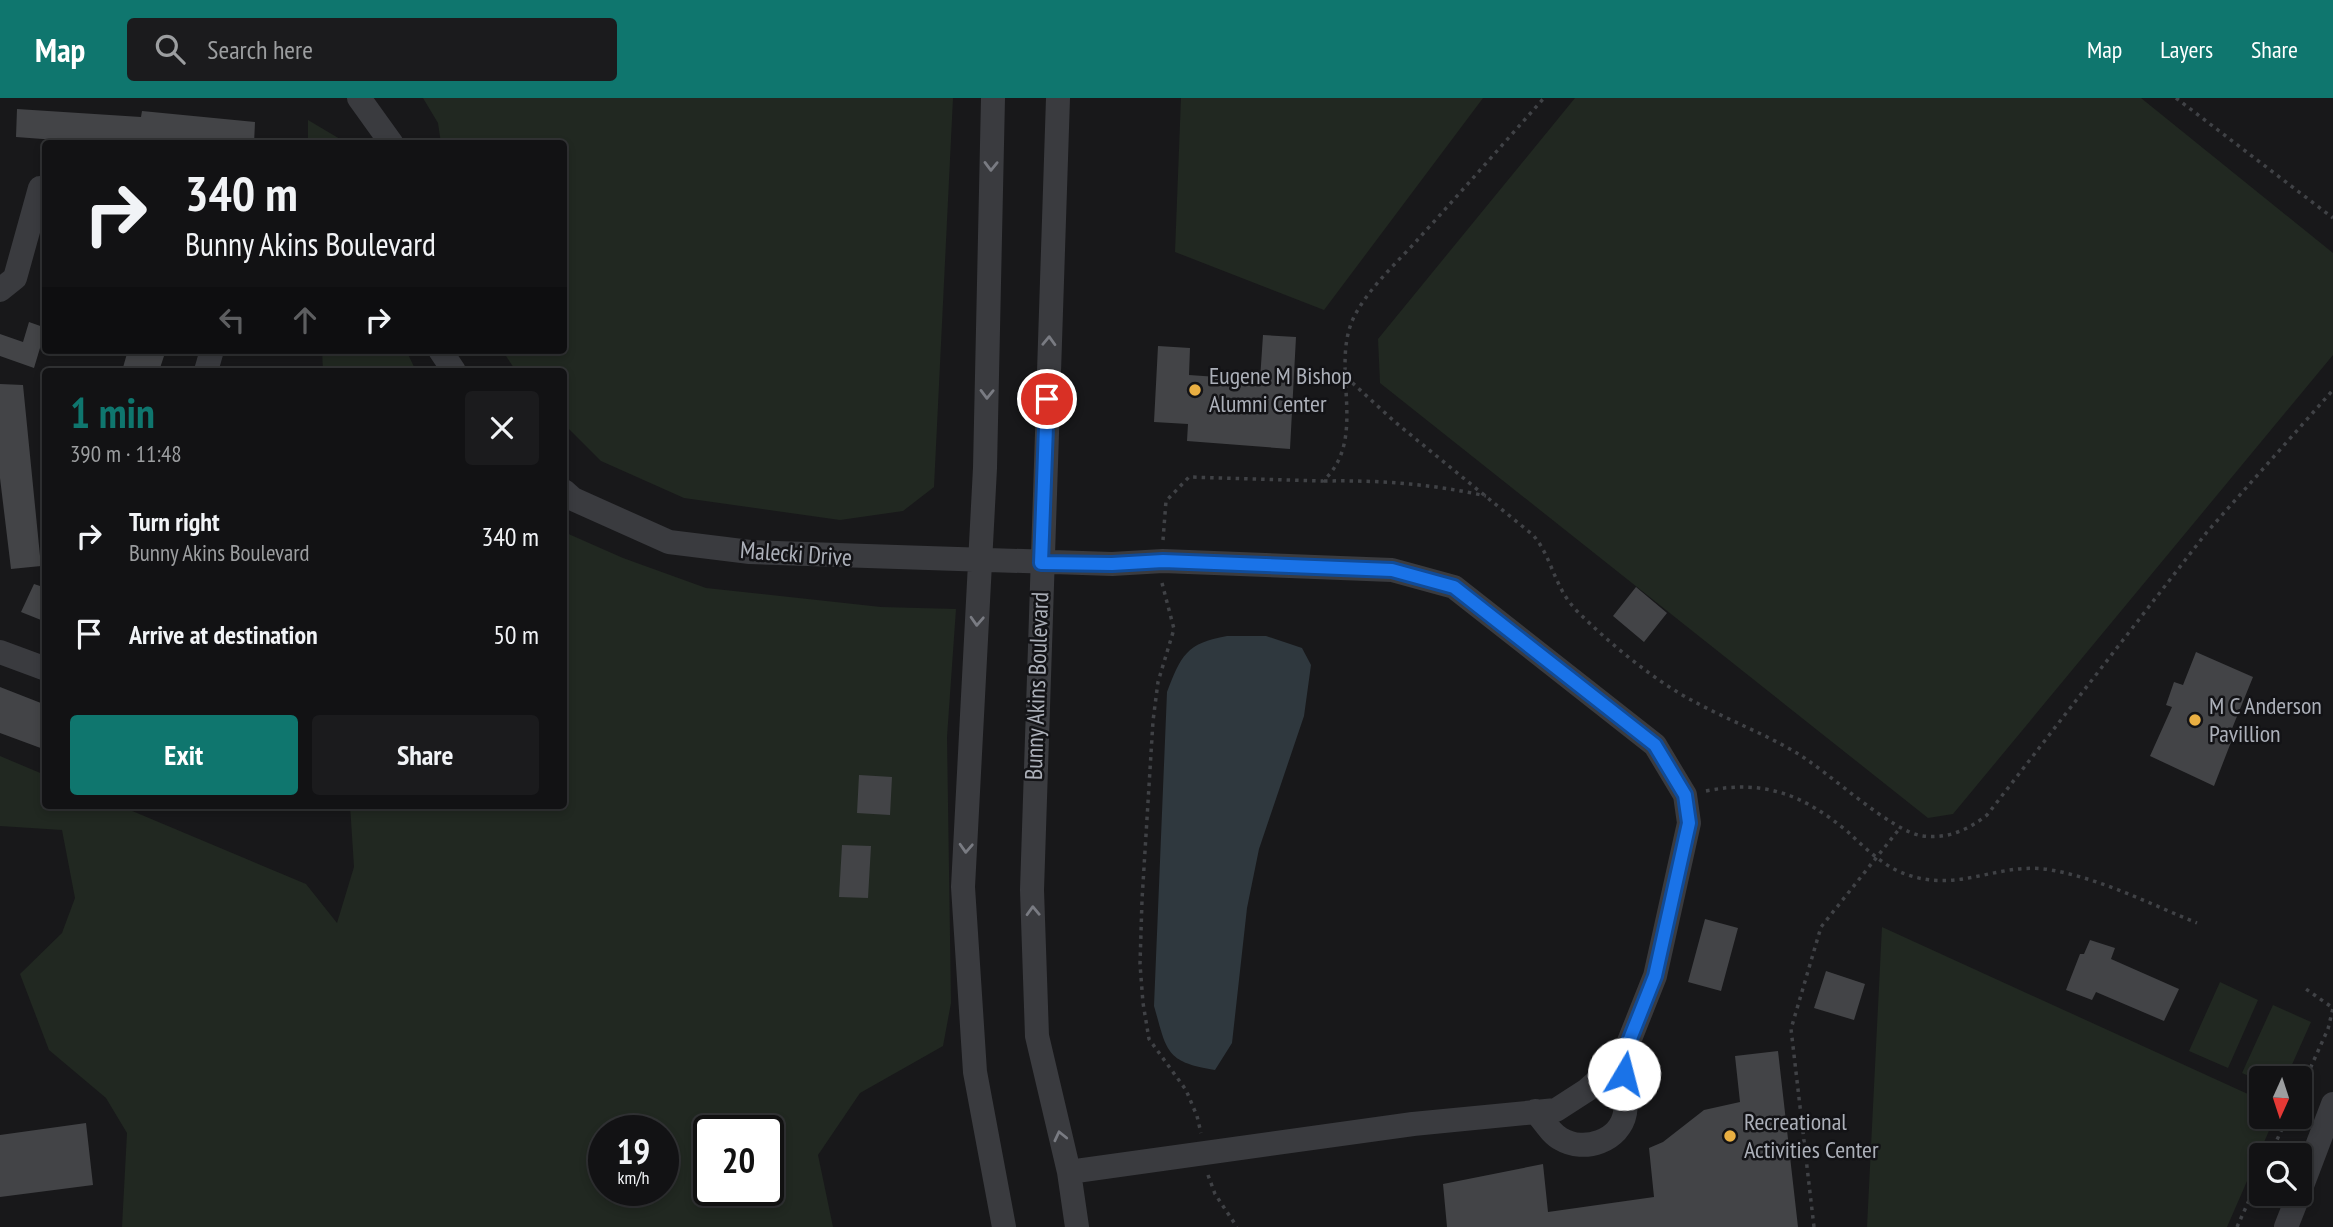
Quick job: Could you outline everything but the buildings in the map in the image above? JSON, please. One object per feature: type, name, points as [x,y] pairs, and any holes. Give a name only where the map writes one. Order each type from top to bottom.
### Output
[{"type":"street","points":[[359,98],[389,140]]},
{"type":"street","points":[[993,98],[985,468],[963,887],[975,1072],[1004,1227]]},
{"type":"street","name":"Bunny Akins Boulevard","points":[[1058,98],[1032,890],[1037,1036],[1069,1172],[1077,1227]]},
{"type":"street","points":[[0,290],[15,278],[42,188]]},
{"type":"street","name":"Malecki Drive","points":[[567,494],[573,499],[669,542],[750,552],[1041,563],[1112,564],[1163,561],[1392,570],[1454,587],[1655,745],[1685,795]]},
{"type":"street","points":[[0,652],[42,668]]},
{"type":"street","points":[[1069,1172],[1204,1151],[1556,1110],[1587,1090],[1622,1059],[1655,976],[1689,823],[1685,795]]},
{"type":"street","points":[[1535,1111],[1558,1138],[1575,1146],[1598,1143],[1617,1131],[1625,1115],[1626,1090],[1622,1059]]},
{"type":"street","points":[[2312,1158],[2333,1104]]},
{"type":"street","points":[[2286,1227],[2294,1206]]},
{"type":"path","points":[[1323,481],[1332,472],[1346,444],[1348,331],[1355,315],[1383,278],[1544,98]]},
{"type":"path","points":[[2176,98],[2333,218]]},
{"type":"path","points":[[1346,377],[1395,422],[1488,497],[1542,545],[1553,579],[1577,612],[1644,667],[1693,701],[1795,751],[1900,828],[1923,836],[1953,834],[1971,827],[1987,815],[2207,532],[2333,390]]},
{"type":"path","points":[[1237,1227],[1209,1183],[1193,1103],[1149,1039],[1140,964],[1153,721],[1158,682],[1174,629],[1162,589],[1163,509],[1189,477],[1370,480],[1440,486],[1488,497]]},
{"type":"path","points":[[1685,795],[1729,786],[1789,793],[1827,814],[1876,857],[1895,869],[1933,880],[1960,881],[2014,869],[2049,870],[2095,882],[2197,923]]},
{"type":"path","points":[[1814,1227],[1791,1029],[1821,927],[1900,828]]},
{"type":"path","points":[[2306,989],[2333,1008],[2328,1029],[2311,1066]]},
{"type":"path","points":[[2237,1227],[2249,1200]]},
{"type":"shaded area","points":[[423,98],[953,98],[934,487],[903,511],[840,520],[684,498],[601,461],[567,427],[567,368],[514,368],[505,354],[567,354],[567,140],[441,140],[438,123]]},
{"type":"shaded area","points":[[1181,98],[1483,98],[1324,310],[1175,252]]},
{"type":"shaded area","points":[[1575,98],[2141,98],[2333,253],[2333,355],[1953,814],[1928,818],[1380,383],[1378,339]]},
{"type":"shaded area","points":[[308,120],[342,140],[308,140]]},
{"type":"shaded area","points":[[322,354],[408,354],[415,368],[323,368]]},
{"type":"shaded area","points":[[567,533],[623,558],[706,588],[881,607],[956,609],[947,737],[951,1003],[943,1046],[860,1093],[818,1155],[833,1227],[122,1227],[127,1133],[106,1098],[49,1050],[20,974],[62,933],[75,898],[62,830],[0,826],[0,756],[42,774],[42,809],[128,809],[306,884],[337,923],[354,867],[350,809],[567,809]]},
{"type":"shaded area","points":[[1227,636],[1266,636],[1302,648],[1311,665],[1304,716],[1259,849],[1247,908],[1232,1043],[1215,1070],[1186,1063],[1171,1052],[1162,1034],[1154,1006],[1167,692],[1181,660],[1187,653],[1202,643]]},
{"type":"shaded area","points":[[1882,927],[2249,1095],[2249,1129],[2270,1129],[2264,1143],[2249,1143],[2249,1177],[2227,1227],[1867,1227]]},
{"type":"shaded area","points":[[2220,982],[2258,1000],[2228,1068],[2189,1051]]},
{"type":"shaded area","points":[[2273,1005],[2311,1022],[2291,1066],[2249,1066],[2249,1076],[2242,1073]]},
{"type":"place","name":"Eugene M Bishop Alumni Center","points":[[1195,390]]},
{"type":"place","name":"M C Anderson Pavillion","points":[[2195,720]]},
{"type":"place","name":"Recreational Activities Center","points":[[1730,1136]]},
{"type":"route","points":[[1047,399],[1041,563],[1112,564],[1163,561],[1392,570],[1454,587],[1655,745],[1685,795],[1689,823],[1655,976],[1622,1059],[1624,1074]]}]
